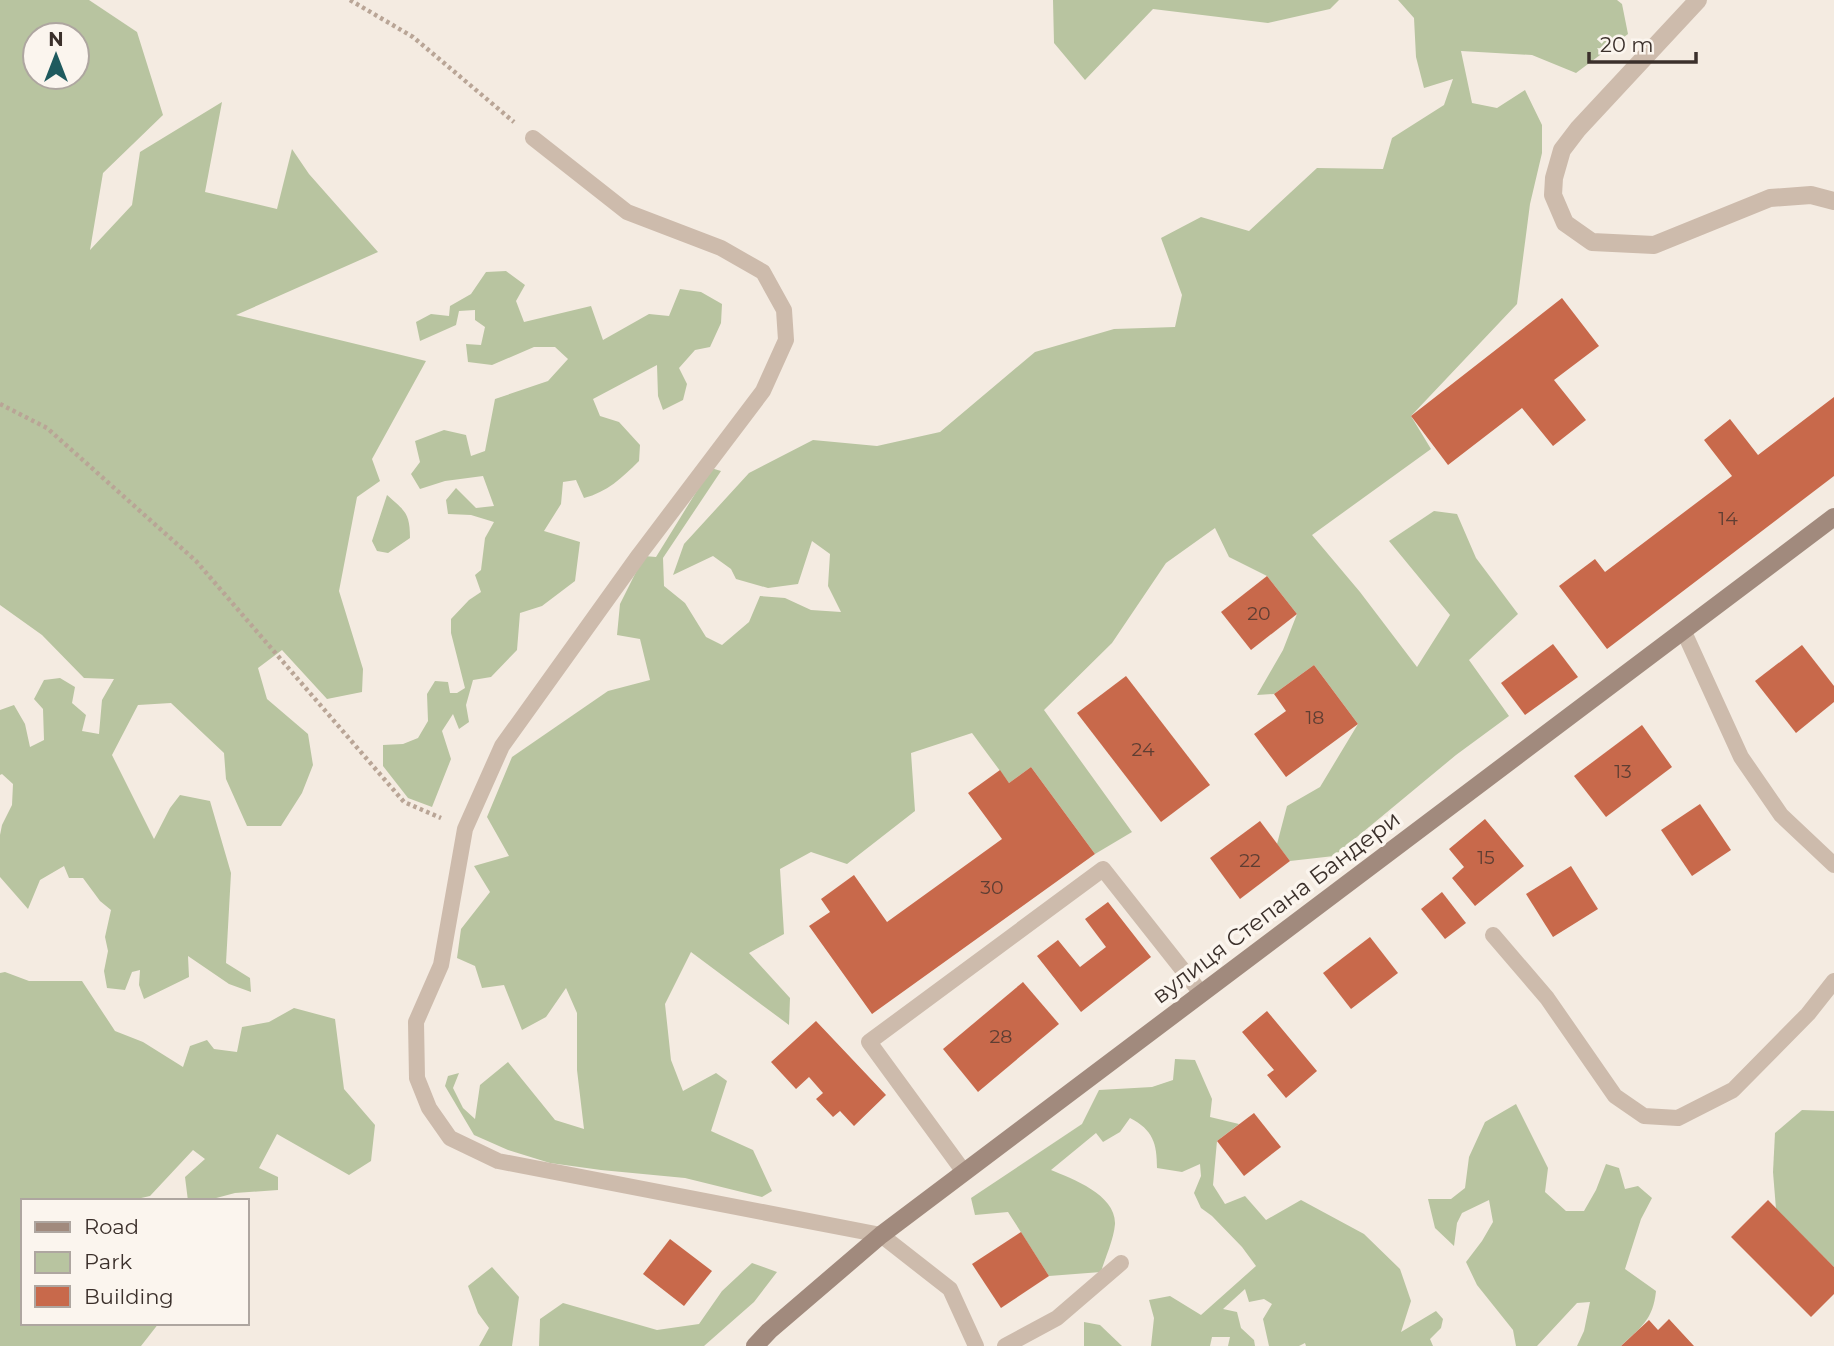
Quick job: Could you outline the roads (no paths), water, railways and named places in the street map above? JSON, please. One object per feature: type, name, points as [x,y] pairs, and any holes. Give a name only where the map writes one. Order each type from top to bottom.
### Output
[{"type":"main road","name":"вулиця Степана Бандери","points":[[755,1346],[881,1235],[1834,517]]},
{"type":"street","points":[[1698,0],[1578,129],[1562,150],[1554,178],[1553,195],[1565,223],[1592,242],[1654,245],[1770,198],[1811,195],[1834,201]]},
{"type":"lane","points":[[533,138],[627,212],[721,248],[763,272],[784,310],[786,340],[763,391],[639,555],[502,746],[465,829],[442,965],[416,1022],[417,1078],[429,1108],[450,1138],[498,1161],[881,1235],[950,1289],[976,1346]]},
{"type":"lane","points":[[1684,632],[1741,757],[1781,816],[1834,864]]},
{"type":"lane","points":[[964,1172],[869,1042],[1103,869],[1201,993]]},
{"type":"lane","points":[[1493,935],[1547,998],[1615,1096],[1644,1115],[1678,1118],[1732,1090],[1808,1014],[1834,981]]},
{"type":"lane","points":[[1005,1346],[1057,1318],[1121,1263]]}]
